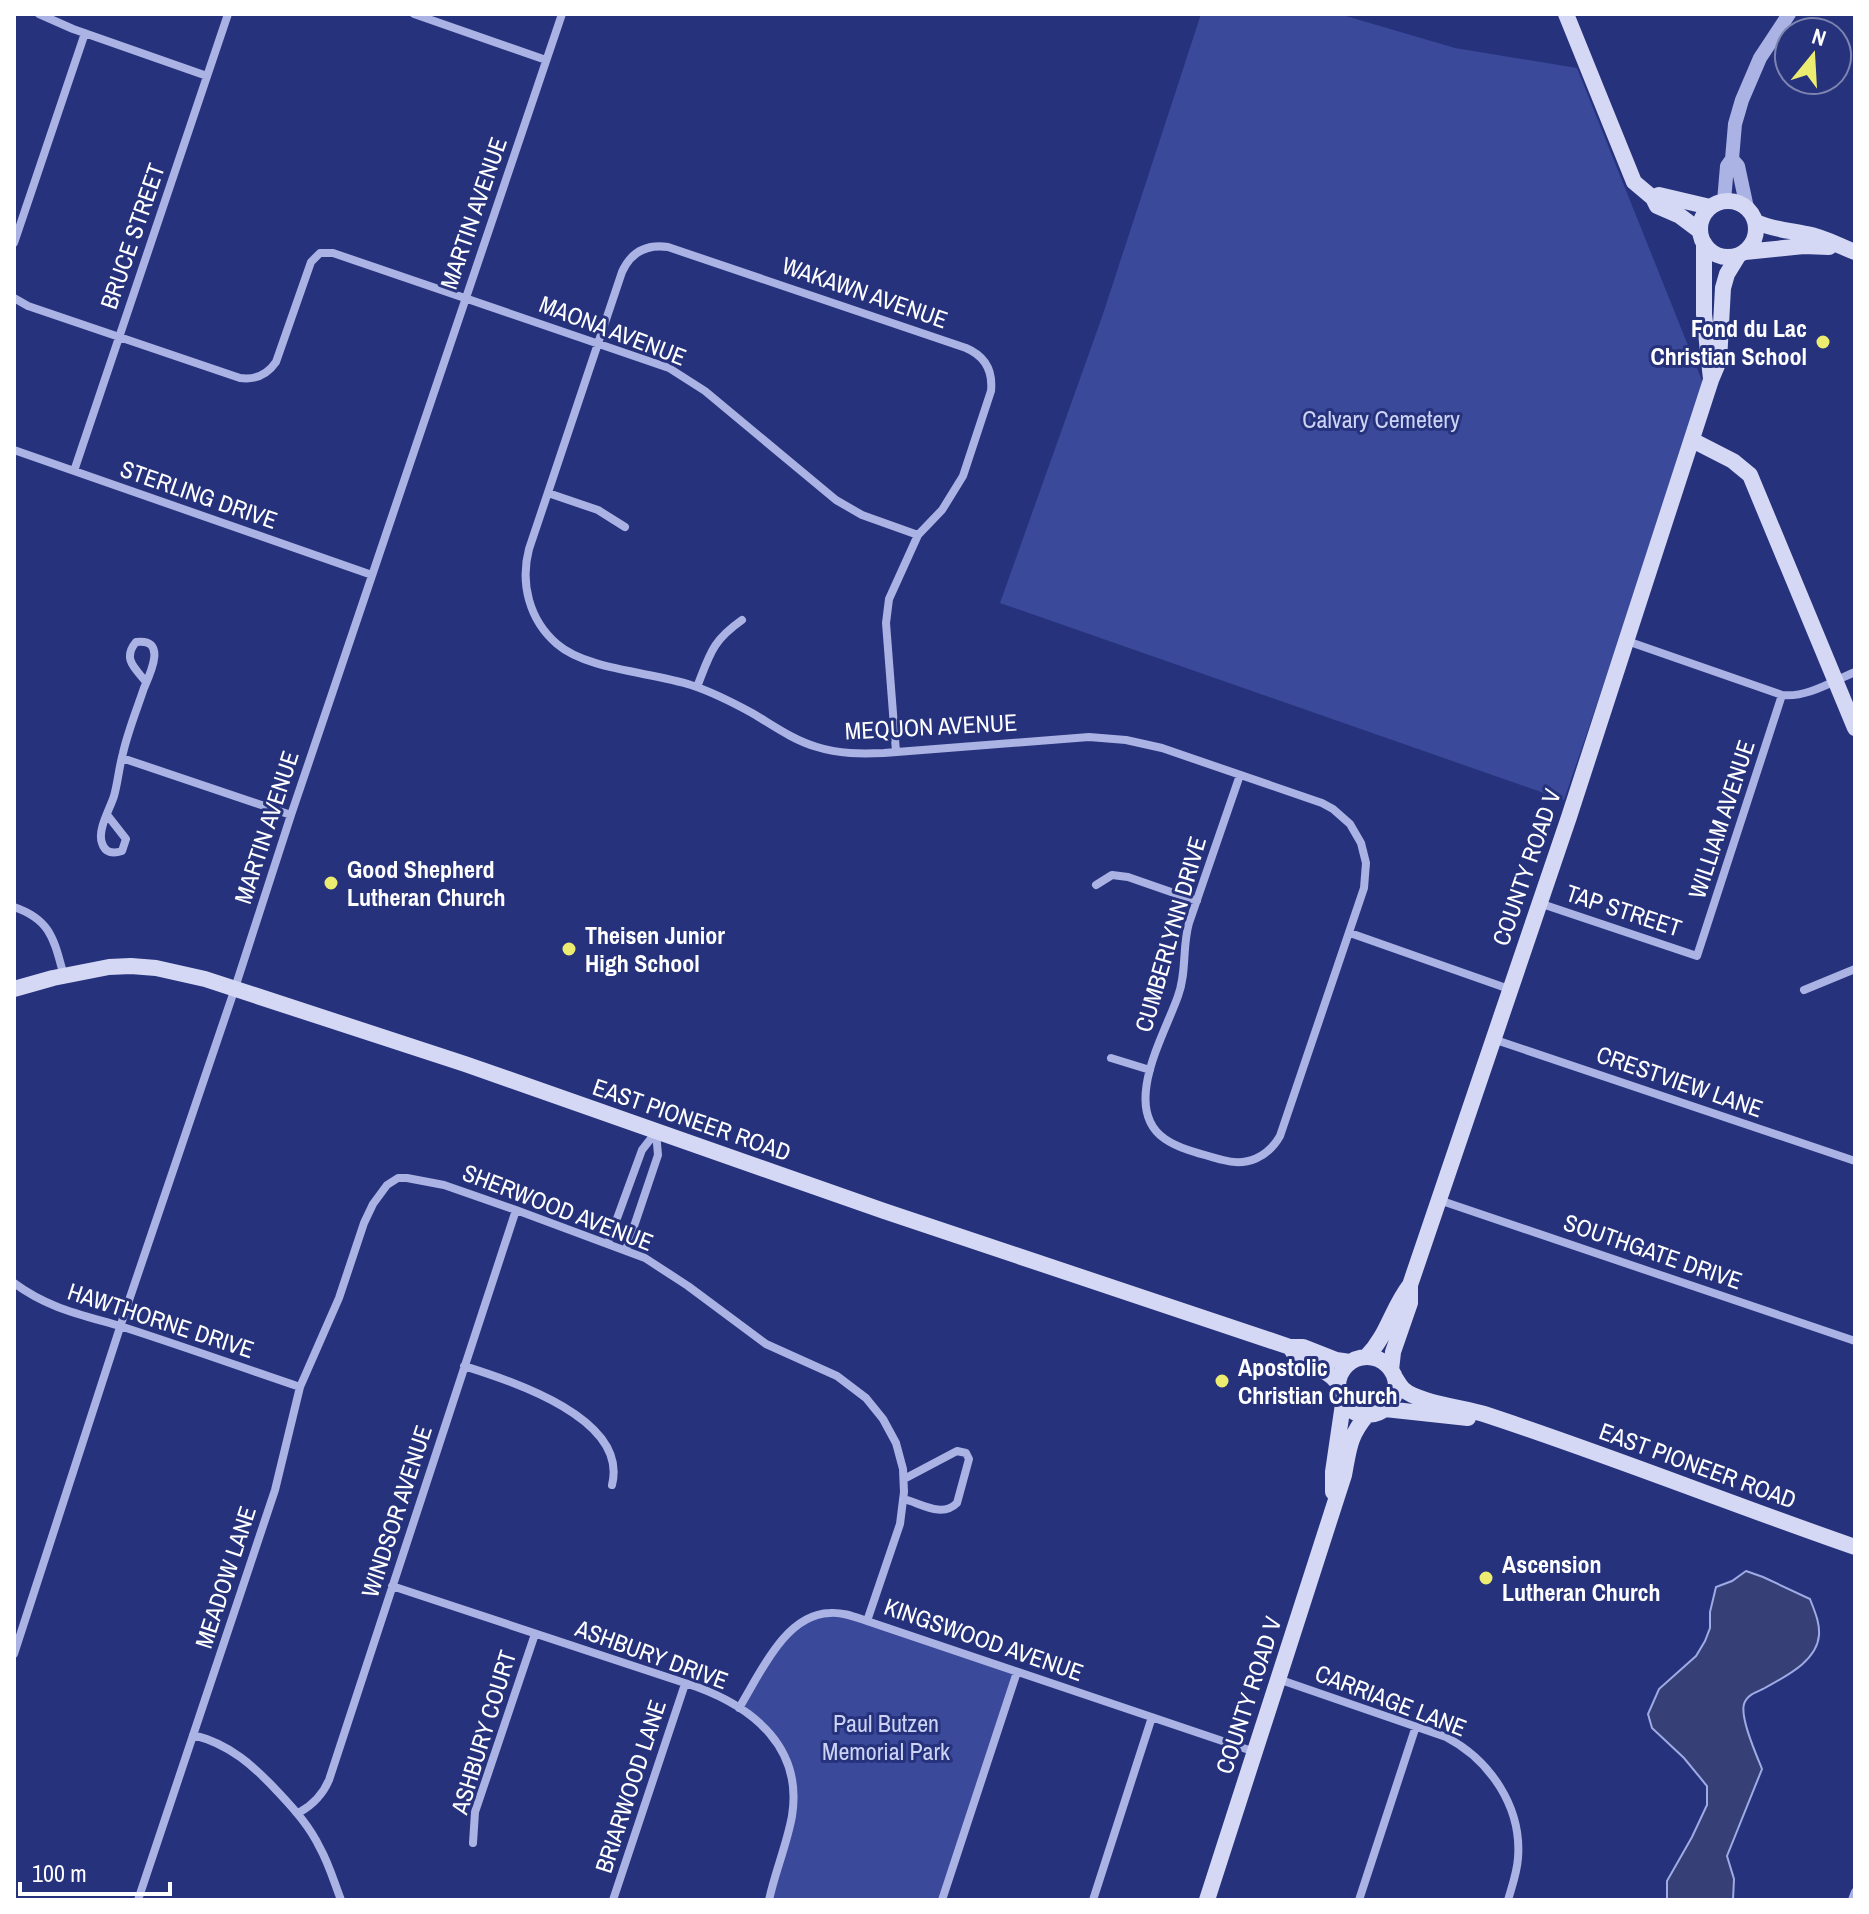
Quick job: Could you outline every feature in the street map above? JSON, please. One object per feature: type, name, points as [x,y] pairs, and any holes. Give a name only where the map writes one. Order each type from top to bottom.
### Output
[{"type":"main road","points":[[1566,14],[1634,182],[1653,198],[1657,206],[1680,216],[1702,237],[1708,250],[1722,257],[1804,246],[1849,249]]},
{"type":"main road","points":[[1653,198],[1659,195],[1717,204],[1741,203],[1752,215],[1779,231],[1820,237],[1849,249]]},
{"type":"main road","points":[[1711,380],[1704,314],[1701,220],[1717,204]]},
{"type":"main road","points":[[1742,254],[1755,239],[1752,215]]},
{"type":"main road","name":"COUNTY ROAD V","points":[[1393,1375],[1393,1352],[1410,1303],[1410,1285],[1719,361],[1723,288],[1727,274],[1742,254]]},
{"type":"main road","points":[[1692,440],[1733,461],[1750,475],[1855,728]]},
{"type":"main road","name":"EAST PIONEER ROAD","points":[[14,989],[109,967],[131,966],[174,971],[235,988],[465,1064],[1037,1264],[1290,1347],[1298,1358],[1324,1370],[1338,1383]]},
{"type":"main road","points":[[1367,1356],[1377,1346],[1398,1300],[1410,1285]]},
{"type":"main road","points":[[1290,1347],[1303,1347],[1350,1362]]},
{"type":"main road","points":[[1393,1375],[1395,1394],[1385,1409],[1377,1414],[1360,1414],[1343,1404],[1338,1393],[1342,1371],[1350,1362],[1367,1356],[1386,1364],[1404,1390],[1416,1397],[1469,1409],[1525,1427]]},
{"type":"main road","name":"COUNTY ROAD V","points":[[1333,1505],[1333,1472],[1343,1404]]},
{"type":"main road","points":[[1385,1409],[1525,1427]]},
{"type":"main road","name":"COUNTY ROAD V","points":[[1207,1900],[1344,1475],[1352,1437],[1367,1415]]},
{"type":"main road","name":"EAST PIONEER ROAD","points":[[1525,1427],[1855,1547]]},
{"type":"street","points":[[39,14],[207,76]]},
{"type":"street","name":"BRUCE STREET","points":[[74,471],[228,14]]},
{"type":"street","points":[[414,14],[546,60]]},
{"type":"street","name":"MARTIN AVENUE","points":[[14,1654],[120,1326],[562,14]]},
{"type":"street","points":[[1717,204],[1727,166],[1732,159],[1735,124],[1748,85],[1765,49],[1789,14]]},
{"type":"street","points":[[14,243],[85,33]]},
{"type":"street","points":[[1732,159],[1738,166],[1752,215]]},
{"type":"street","name":"WAKAWN AVENUE","points":[[599,343],[626,263],[640,251],[660,246],[974,352],[984,361],[992,386],[990,396],[958,485],[942,510],[918,535],[889,599],[887,611],[896,752]]},
{"type":"street","name":"MAONA AVENUE","points":[[119,337],[240,378],[260,377],[269,371],[277,359],[312,259],[318,254],[330,252],[657,363],[689,379],[836,500],[862,515],[918,535]]},
{"type":"street","points":[[14,298],[24,305],[119,337]]},
{"type":"street","name":"MEQUON AVENUE","points":[[599,343],[529,549],[525,574],[530,605],[545,632],[564,649],[583,659],[697,687],[734,704],[785,734],[830,751],[852,754],[896,752],[1075,738],[1126,740],[1162,748],[1326,805],[1339,813],[1354,830],[1364,850],[1364,888],[1350,933]]},
{"type":"street","name":"STERLING DRIVE","points":[[14,450],[372,575]]},
{"type":"street","points":[[548,493],[598,510],[625,527]]},
{"type":"street","points":[[697,687],[714,645],[742,620]]},
{"type":"street","points":[[108,816],[122,758],[150,674],[154,647],[143,641],[136,642],[129,659],[146,682]]},
{"type":"street","points":[[1627,641],[1782,695],[1808,692],[1855,672]]},
{"type":"street","name":"WILLIAM AVENUE","points":[[1697,956],[1782,695]]},
{"type":"street","points":[[122,758],[291,815]]},
{"type":"street","name":"CUMBERLYNN DRIVE","points":[[1240,775],[1186,938],[1182,986],[1150,1070],[1146,1112],[1155,1129],[1165,1139],[1233,1163],[1249,1162],[1274,1146],[1282,1131],[1350,933]]},
{"type":"street","points":[[1096,885],[1112,875],[1128,877],[1197,901]]},
{"type":"street","name":"TAP STREET","points":[[1538,903],[1697,956]]},
{"type":"street","points":[[14,907],[35,916],[48,929],[64,976]]},
{"type":"street","points":[[1350,933],[1509,989]]},
{"type":"street","points":[[1804,990],[1855,969]]},
{"type":"street","name":"CRESTVIEW LANE","points":[[1493,1039],[1855,1161]]},
{"type":"street","points":[[1111,1058],[1150,1070]]},
{"type":"street","points":[[608,1243],[642,1150],[656,1131]]},
{"type":"street","points":[[626,1250],[658,1155],[656,1131]]},
{"type":"street","name":"SHERWOOD AVENUE","points":[[349,1268],[364,1223],[387,1185],[398,1178],[444,1185],[645,1258],[766,1344],[837,1376],[856,1388],[888,1427],[898,1450],[904,1479],[900,1524],[867,1621]]},
{"type":"street","name":"SOUTHGATE DRIVE","points":[[1438,1200],[1855,1341]]},
{"type":"street","name":"WINDSOR AVENUE","points":[[296,1812],[313,1804],[326,1785],[516,1210]]},
{"type":"street","name":"MEADOW LANE","points":[[138,1900],[275,1490],[300,1387],[349,1268]]},
{"type":"street","name":"HAWTHORNE DRIVE","points":[[14,1283],[52,1306],[300,1387]]},
{"type":"street","points":[[464,1366],[525,1388],[580,1417],[606,1447],[615,1473],[612,1485]]},
{"type":"street","points":[[904,1479],[957,1451],[966,1453],[969,1459],[957,1503],[952,1508],[940,1511],[904,1499]]},
{"type":"street","name":"ASHBURY DRIVE","points":[[392,1586],[709,1692],[757,1720],[774,1738],[792,1780],[791,1820],[769,1900]]},
{"type":"street","name":"KINGSWOOD AVENUE","points":[[739,1708],[784,1637],[805,1620],[832,1612],[867,1621],[1255,1752]]},
{"type":"street","name":"ASHBURY COURT","points":[[473,1843],[475,1812],[535,1634]]},
{"type":"street","points":[[942,1900],[1017,1672]]},
{"type":"street","name":"CARRIAGE LANE","points":[[1278,1679],[1416,1726],[1453,1741],[1476,1757],[1497,1782],[1514,1818],[1519,1848],[1508,1900]]},
{"type":"street","name":"BRIARWOOD LANE","points":[[613,1900],[685,1684]]},
{"type":"street","points":[[1093,1900],[1152,1717]]},
{"type":"street","points":[[1359,1900],[1416,1726]]},
{"type":"street","points":[[193,1735],[226,1747],[245,1759],[296,1812],[320,1848],[341,1900]]},
{"type":"street","points":[[1852,1900],[1855,1892]]},
{"type":"green space","name":"Calvary Cemetery","points":[[1201,14],[1339,14],[1455,48],[1577,68],[1705,388],[1564,800],[1000,603],[1102,317]]},
{"type":"green space","name":"Paul Butzen Memorial Park","points":[[832,1612],[1017,1672],[942,1900],[769,1900],[792,1813],[790,1774],[774,1738],[739,1708],[784,1637],[799,1624]]},
{"type":"shaded area","points":[[1746,1571],[1810,1599],[1819,1625],[1817,1645],[1798,1668],[1752,1694],[1744,1704],[1746,1727],[1762,1769],[1727,1856],[1734,1879],[1733,1900],[1667,1900],[1667,1881],[1707,1805],[1707,1786],[1684,1758],[1652,1728],[1648,1714],[1659,1689],[1696,1656],[1705,1641],[1716,1587]]},
{"type":"place","name":"Fond du Lac Christian School","points":[[1823,342]]},
{"type":"place","name":"Good Shepherd Lutheran Church","points":[[331,883]]},
{"type":"place","name":"Theisen Junior High School","points":[[569,949]]},
{"type":"place","name":"Apostolic Christian Church","points":[[1222,1381]]},
{"type":"place","name":"Ascension Lutheran Church","points":[[1486,1578]]}]
